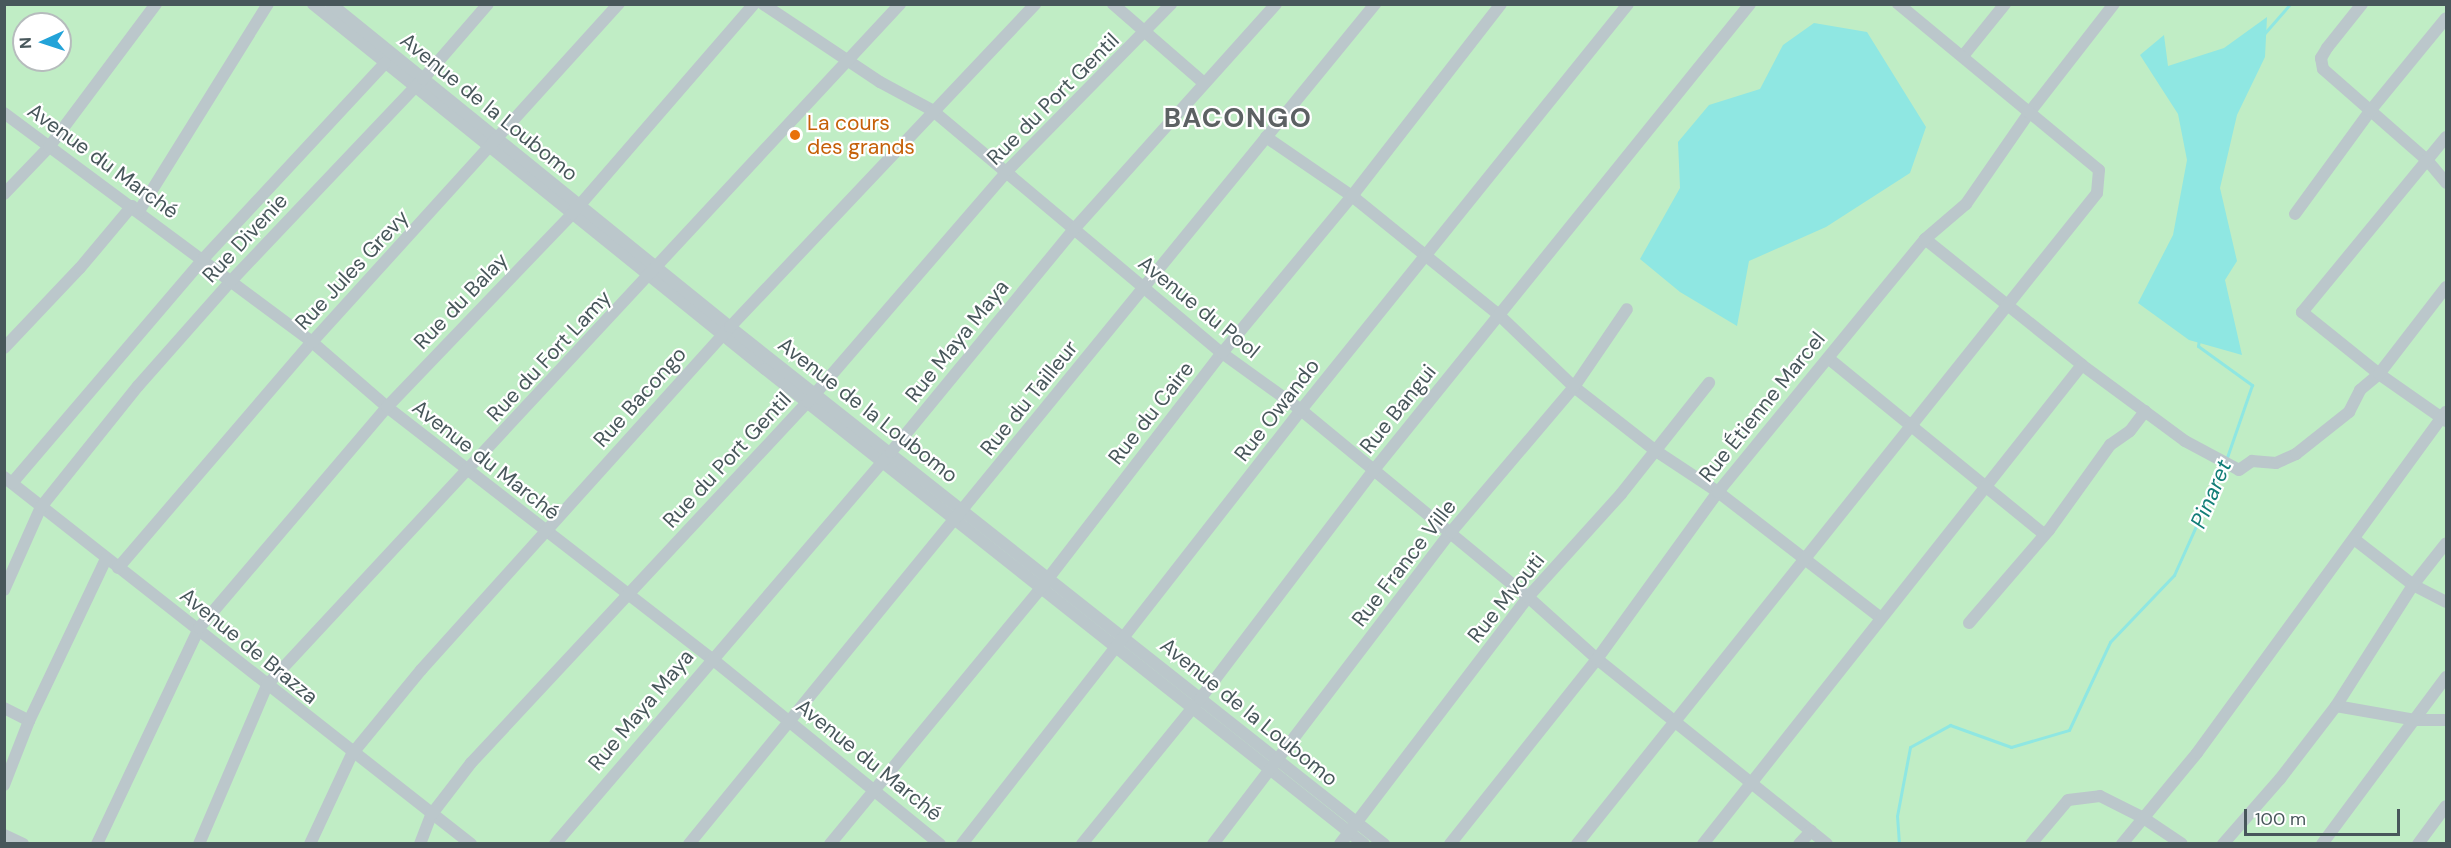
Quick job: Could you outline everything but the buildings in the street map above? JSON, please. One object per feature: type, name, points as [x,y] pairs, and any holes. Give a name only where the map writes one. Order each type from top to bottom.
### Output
[{"type":"street","points":[[4,194],[49,147],[156,4]]},
{"type":"street","points":[[4,348],[135,208],[268,4]]},
{"type":"street","name":"Avenue de la Loubomo","points":[[313,4],[385,63],[419,83]]},
{"type":"street","name":"Avenue de la Loubomo","points":[[331,4],[419,83],[726,331],[812,398],[891,453],[1125,637],[1196,704]]},
{"type":"street","name":"Rue Divenie","points":[[4,590],[41,507],[231,281],[419,83],[488,4]]},
{"type":"street","name":"Rue Jules Grevy","points":[[118,567],[312,342],[619,4]]},
{"type":"street","name":"Rue du Balay","points":[[97,843],[199,628],[387,407],[575,210],[754,4]]},
{"type":"street","name":"Avenue du Pool","points":[[763,4],[880,82],[932,110],[1008,171],[1222,353],[1301,410],[1373,471],[1451,532],[1597,659],[1827,843]]},
{"type":"street","name":"Rue du Fort Lamy","points":[[199,843],[267,685],[655,272],[900,4]]},
{"type":"street","name":"Rue Bacongo","points":[[310,843],[352,754],[545,531],[726,331],[932,110],[1035,4]]},
{"type":"street","points":[[1113,4],[1204,82]]},
{"type":"street","name":"Rue du Port Gentil","points":[[420,843],[431,815],[471,763],[812,398],[1008,171],[1147,32],[1171,4]]},
{"type":"street","name":"Rue Maya Maya","points":[[555,843],[711,658],[891,453],[1075,228],[1276,4]]},
{"type":"street","name":"Rue du Tailleur","points":[[689,843],[955,521],[1143,287],[1376,4]]},
{"type":"street","name":"Rue du Caire","points":[[830,843],[1049,578],[1222,353],[1352,196],[1502,4]]},
{"type":"street","name":"Rue Owando","points":[[962,843],[1301,410],[1628,4]]},
{"type":"street","name":"Rue Bangui","points":[[1082,843],[1196,704],[1373,471],[1750,4]]},
{"type":"street","points":[[1577,843],[1911,422],[2097,193],[2101,181],[2099,170],[1898,4]]},
{"type":"street","points":[[1963,56],[2005,4]]},
{"type":"street","name":"Rue Étienne Marcel","points":[[1450,843],[1597,659],[1718,492],[1925,239],[1966,204],[2029,113],[2114,4]]},
{"type":"street","points":[[2362,4],[2327,48],[2321,58],[2323,69],[2427,160],[2446,183]]},
{"type":"street","points":[[2295,214],[2370,111],[2446,18]]},
{"type":"street","points":[[8,480],[204,258],[385,63]]},
{"type":"street","name":"Avenue du Marché","points":[[4,113],[204,258],[312,342],[387,407],[711,658],[940,843]]},
{"type":"street","points":[[1266,137],[1352,196],[1499,315],[1574,387],[1656,451],[1718,492],[1881,618]]},
{"type":"street","points":[[2122,843],[2197,753],[2277,638],[2445,416],[2379,374],[2302,312],[2446,137]]},
{"type":"street","points":[[1925,239],[2009,304],[2082,365],[2213,459],[2239,470],[2252,461],[2276,463],[2296,454],[2349,412],[2360,390],[2379,374],[2446,287]]},
{"type":"street","name":"Rue France Ville","points":[[1213,843],[1451,532],[1574,387],[1628,309]]},
{"type":"street","points":[[1828,358],[1911,422],[2044,534]]},
{"type":"street","points":[[1703,843],[2082,365]]},
{"type":"street","name":"Rue Mvouti","points":[[1340,843],[1528,597],[1656,451],[1709,383]]},
{"type":"street","name":"Avenue de la Loubomo","points":[[812,398],[882,463],[1116,649],[1196,704],[1353,826],[1384,843]]},
{"type":"street","points":[[1969,623],[2101,463],[2110,445],[2130,432],[2145,411]]},
{"type":"street","name":"Avenue de Brazza","points":[[8,480],[106,559],[199,628],[352,754],[471,843]]},
{"type":"street","points":[[2354,538],[2413,585],[2446,602]]},
{"type":"street","points":[[2223,843],[2280,779],[2336,706],[2413,585],[2446,543]]},
{"type":"street","points":[[4,785],[29,721],[106,559]]},
{"type":"street","points":[[2322,843],[2446,677]]},
{"type":"street","points":[[2336,706],[2415,720],[2446,720]]},
{"type":"street","points":[[4,708],[29,721]]},
{"type":"street","points":[[2031,843],[2068,800],[2100,796],[2142,817],[2182,843]]},
{"type":"street","points":[[2418,843],[2446,806]]},
{"type":"street","name":"Avenue de la Loubomo","points":[[1353,826],[1364,843]]},
{"type":"street","points":[[1799,843],[1811,831]]},
{"type":"street","points":[[4,835],[23,843]]},
{"type":"green space","points":[[5,5],[2446,5],[2446,843],[5,843]]},
{"type":"water","points":[[2267,17],[2265,57],[2237,115],[2220,188],[2237,261],[2225,280],[2242,355],[2189,340],[2138,303],[2173,235],[2187,160],[2178,114],[2140,55],[2164,35],[2168,66],[2224,48]]},
{"type":"water","points":[[1814,23],[1867,32],[1926,127],[1910,173],[1826,227],[1749,261],[1737,326],[1680,292],[1640,259],[1680,188],[1678,142],[1709,105],[1760,89],[1783,45]]},
{"type":"waterway","name":"Pinaret","points":[[2263,35],[2290,4]]},
{"type":"waterway","name":"Pinaret","points":[[2199,339],[2198,346],[2252,385],[2226,460]]},
{"type":"waterway","name":"Pinaret","points":[[1899,844],[1897,816],[1910,747],[1950,725],[2011,747],[2069,730],[2110,642],[2174,575],[2223,466]]},
{"type":"place","name":"La cours des grands","points":[[795,135]]},
{"type":"district","name":"BACONGO","points":[[1238,118]]}]
